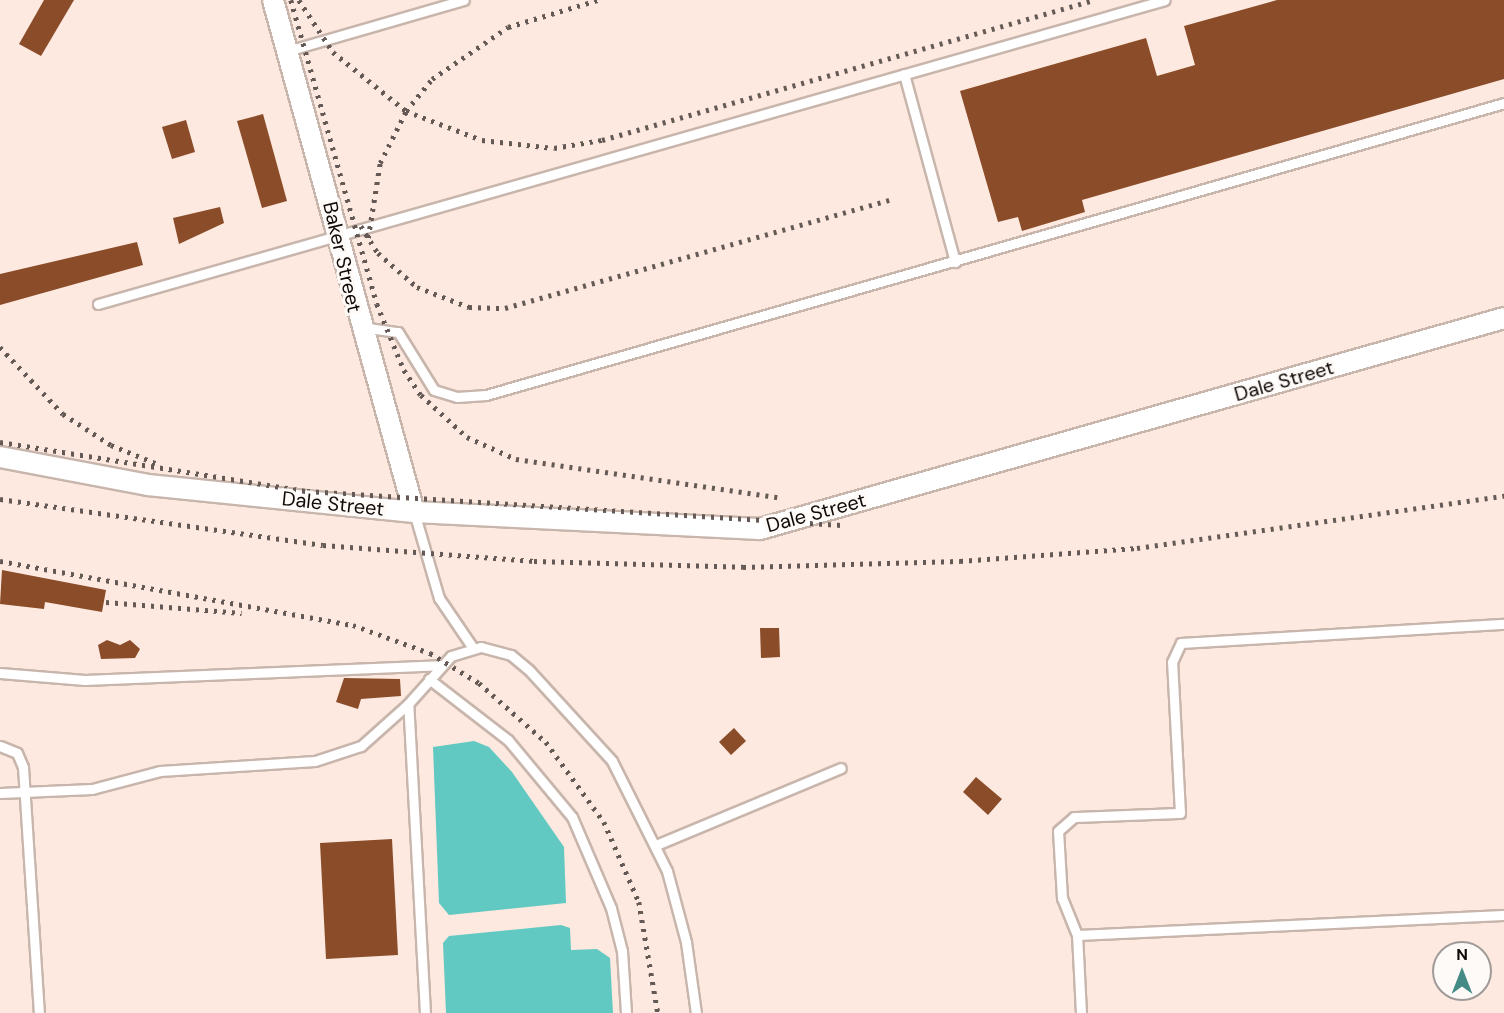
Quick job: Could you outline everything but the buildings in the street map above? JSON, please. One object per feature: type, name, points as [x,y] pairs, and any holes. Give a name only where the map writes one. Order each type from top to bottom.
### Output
[{"type":"street","name":"Baker Street","points":[[273,0],[339,234],[359,327],[414,512]]},
{"type":"street","name":"Dale Street","points":[[0,457],[148,485],[414,512],[683,528],[769,528],[1504,318]]},
{"type":"lane","points":[[287,51],[464,0]]},
{"type":"lane","points":[[98,304],[1165,0]]},
{"type":"lane","points":[[904,74],[955,262]]},
{"type":"lane","points":[[359,327],[398,332],[434,390],[457,397],[486,395],[1504,103]]},
{"type":"lane","points":[[414,512],[439,598],[473,648]]},
{"type":"lane","points":[[1081,1013],[1077,935],[1062,898],[1060,825],[1074,817],[1180,813],[1172,662],[1181,643],[1504,624]]},
{"type":"lane","points":[[0,793],[24,794],[92,789],[185,770],[279,764],[361,746],[408,704],[440,665],[473,648],[511,655],[560,698],[612,761],[656,845],[686,942],[696,1013]]},
{"type":"lane","points":[[0,673],[85,680],[440,665]]},
{"type":"lane","points":[[429,679],[508,740],[572,817],[611,908],[622,951],[626,1013]]},
{"type":"lane","points":[[408,704],[425,1013]]},
{"type":"lane","points":[[0,746],[17,753],[24,794],[39,1013]]},
{"type":"lane","points":[[656,845],[841,768]]},
{"type":"lane","points":[[1077,935],[1504,915]]},
{"type":"water","points":[[474,741],[489,747],[512,772],[564,847],[566,903],[449,915],[439,903],[433,747]]},
{"type":"water","points":[[561,925],[570,928],[571,950],[597,949],[610,958],[613,1013],[446,1013],[443,943],[449,936]]},
{"type":"railway","points":[[291,0],[377,304],[404,370],[421,395],[467,437],[516,459],[783,498]]},
{"type":"railway","points":[[299,0],[333,52],[406,111],[482,140],[554,148],[602,140],[1094,0]]},
{"type":"railway","points":[[368,238],[380,163],[406,111],[432,79],[508,27],[598,0]]},
{"type":"railway","points":[[361,226],[378,253],[417,287],[469,307],[505,308],[893,199]]},
{"type":"railway","points":[[0,347],[63,414],[111,445],[155,463]]},
{"type":"railway","points":[[0,442],[307,491],[842,525]]},
{"type":"railway","points":[[0,499],[323,545],[534,561],[743,567],[960,561],[1137,548],[1504,496]]},
{"type":"railway","points":[[0,561],[353,625],[430,653],[479,683],[546,742],[604,822],[639,902],[658,1013]]},
{"type":"railway","points":[[106,602],[242,613]]}]
